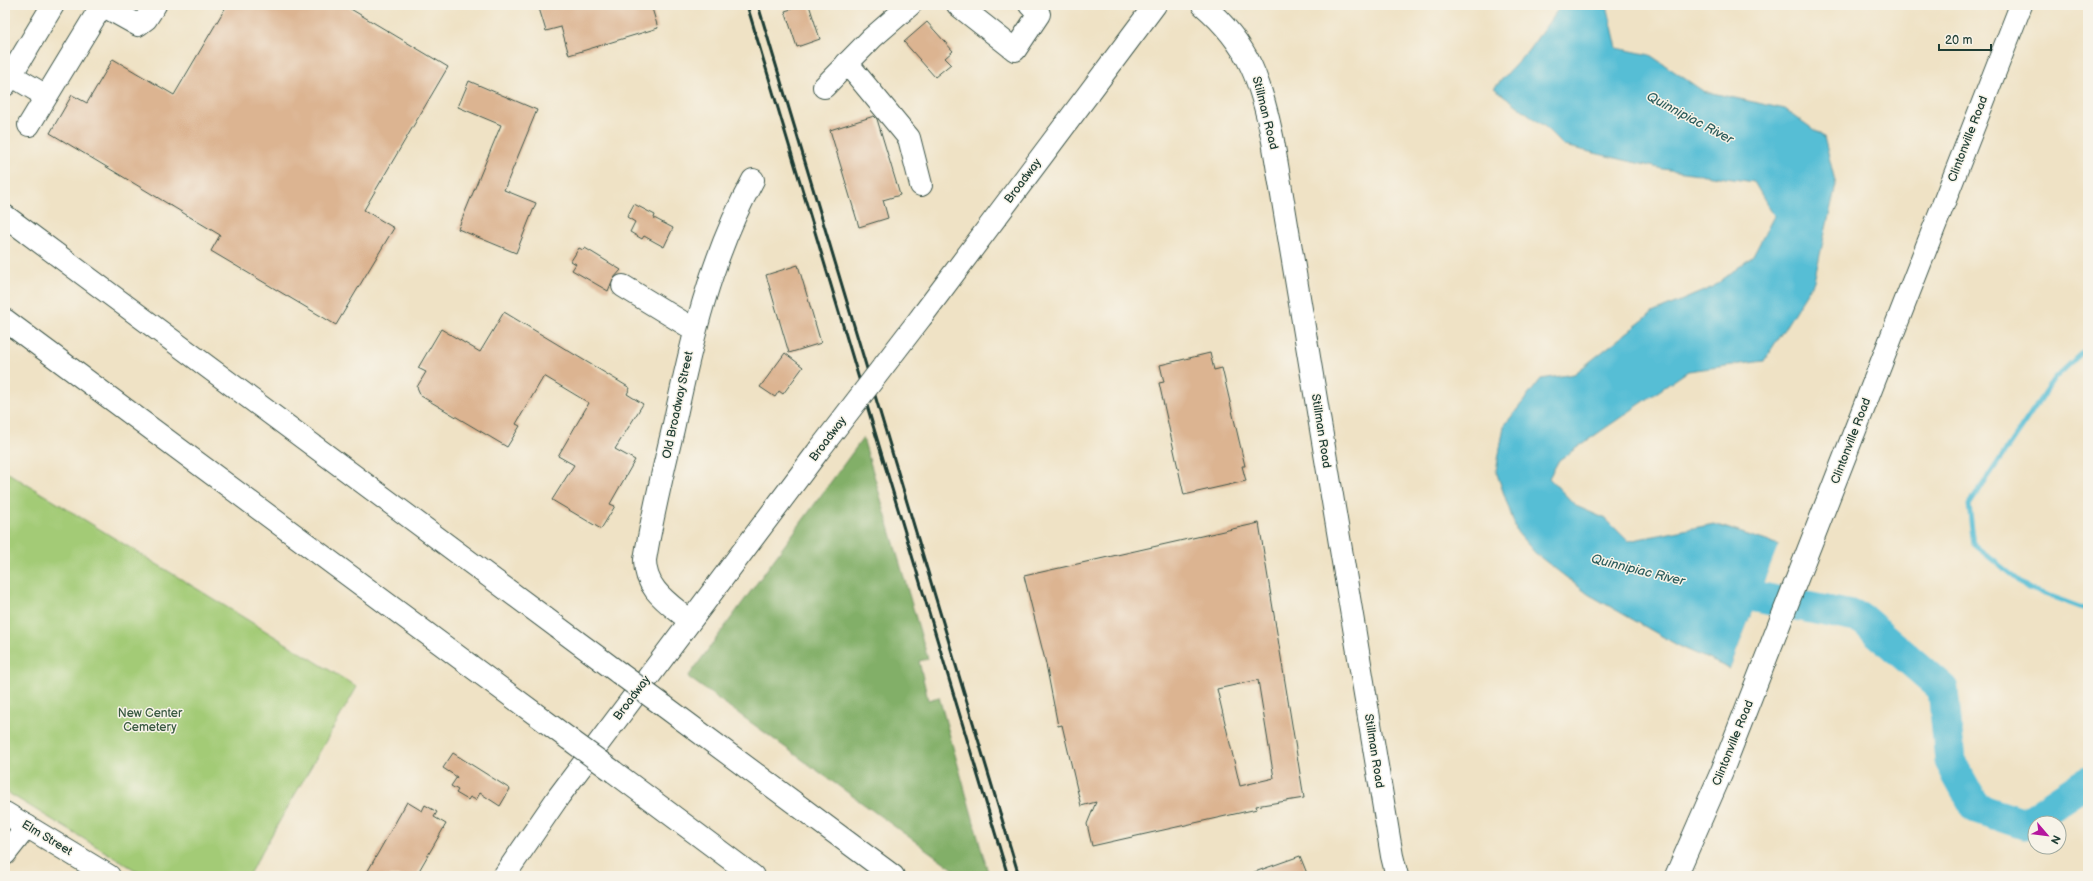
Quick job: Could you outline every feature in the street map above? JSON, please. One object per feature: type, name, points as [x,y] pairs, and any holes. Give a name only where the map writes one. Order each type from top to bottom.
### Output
[{"type":"main road","points":[[46,96],[8,80],[53,5]]},
{"type":"main road","points":[[29,125],[102,5],[138,25],[146,19],[155,5]]},
{"type":"main road","points":[[824,87],[847,63],[910,5]]},
{"type":"main road","points":[[958,5],[1015,50],[1039,14],[1030,5]]},
{"type":"main road","name":"Broadway","points":[[504,876],[559,796],[1155,5]]},
{"type":"main road","name":"Stillman Road","points":[[1203,5],[1231,32],[1243,49],[1254,70],[1265,103],[1273,141],[1392,856],[1397,876]]},
{"type":"main road","name":"Clintonville Road","points":[[1676,876],[1722,771],[1752,697],[2021,5]]},
{"type":"main road","points":[[847,63],[909,138],[921,185]]},
{"type":"main road","name":"Old Broadway Street","points":[[690,621],[661,596],[650,582],[646,573],[645,560],[695,330],[707,287],[724,240],[753,180]]},
{"type":"main road","points":[[5,216],[893,876]]},
{"type":"main road","points":[[623,286],[695,330]]},
{"type":"main road","points":[[5,320],[753,876]]},
{"type":"main road","name":"Elm Street","points":[[5,813],[109,876]]},
{"type":"main road","points":[[5,854],[27,826]]},
{"type":"green space","points":[[863,438],[928,659],[919,661],[928,700],[939,697],[989,876],[963,876],[688,677]]},
{"type":"green space","name":"New Center Cemetery","points":[[5,471],[357,687],[248,876],[145,876],[5,791]]},
{"type":"water","points":[[1561,5],[1607,5],[1617,48],[1650,55],[1703,91],[1785,109],[1824,137],[1836,185],[1814,281],[1764,361],[1688,371],[1559,460],[1549,478],[1576,506],[1606,519],[1628,541],[1714,524],[1779,545],[1730,669],[1679,646],[1588,594],[1536,554],[1517,532],[1496,471],[1504,426],[1541,379],[1574,374],[1652,313],[1713,287],[1753,256],[1774,216],[1754,182],[1663,169],[1564,146],[1544,126],[1494,88],[1528,51]]},
{"type":"pier","points":[[1779,543],[1780,546],[1732,670],[1729,671]]},
{"type":"building","points":[[227,5],[344,5],[448,67],[364,210],[394,228],[336,325],[211,251],[220,235],[50,133],[72,95],[87,103],[113,59],[174,95]]},
{"type":"building","points":[[538,5],[651,5],[658,28],[569,55],[561,27],[546,31]]},
{"type":"building","points":[[804,5],[809,5],[820,39],[797,47],[785,11]]},
{"type":"building","points":[[927,22],[953,51],[945,58],[951,64],[935,77],[904,42]]},
{"type":"building","points":[[469,81],[537,110],[504,190],[536,203],[516,253],[458,229],[501,125],[458,107]]},
{"type":"building","points":[[874,116],[877,119],[900,195],[883,200],[888,218],[859,227],[830,130]]},
{"type":"building","points":[[634,204],[655,215],[654,218],[673,228],[664,247],[644,236],[642,239],[630,232],[635,222],[627,217]]},
{"type":"building","points":[[579,248],[583,250],[585,248],[621,270],[613,279],[608,291],[572,270],[576,264],[571,261]]},
{"type":"building","points":[[798,265],[821,343],[789,353],[766,275]]},
{"type":"building","points":[[504,312],[630,388],[627,394],[643,404],[615,449],[635,460],[610,504],[615,506],[601,529],[552,500],[574,465],[558,456],[589,403],[544,376],[516,424],[520,426],[507,447],[421,396],[417,387],[426,372],[418,368],[441,329],[480,352]]},
{"type":"building","points":[[785,353],[803,367],[783,394],[779,391],[775,397],[760,387]]},
{"type":"building","points":[[1210,353],[1214,370],[1222,368],[1245,466],[1242,466],[1246,481],[1184,495],[1159,383],[1164,382],[1160,365]]},
{"type":"building","points":[[1259,523],[1304,798],[1256,806],[1257,809],[1092,846],[1087,824],[1096,802],[1081,806],[1062,725],[1058,726],[1046,664],[1024,576]],"holes":[[[1258,680],[1274,778],[1240,786],[1217,689]]]},
{"type":"building","points":[[453,753],[510,789],[500,806],[480,793],[476,800],[470,797],[468,800],[456,793],[458,790],[451,786],[457,777],[443,768]]},
{"type":"building","points":[[407,802],[422,811],[425,805],[437,812],[434,817],[446,824],[416,876],[365,876]]},
{"type":"building","points":[[1300,856],[1308,876],[1250,876],[1249,874]]},
{"type":"waterway","points":[[2088,347],[2054,379],[1969,505],[1974,545],[2028,588],[2088,610]]},
{"type":"waterway","name":"Quinnipiac River","points":[[1717,589],[1861,618],[1943,689],[1950,761],[1976,808],[2024,824],[2088,781]]},
{"type":"railway","points":[[747,5],[1008,876]]},
{"type":"railway","points":[[758,5],[1019,876]]}]
